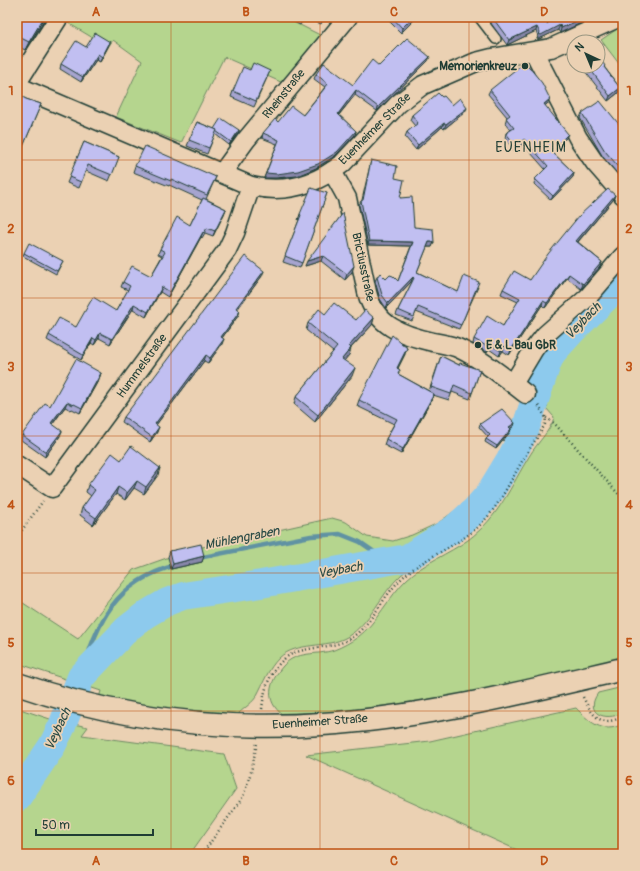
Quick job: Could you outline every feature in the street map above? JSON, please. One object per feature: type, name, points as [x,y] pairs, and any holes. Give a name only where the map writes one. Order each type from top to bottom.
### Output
[{"type":"main road","name":"Euenheimer Straße","points":[[17,684],[95,707],[163,719],[260,726],[322,724],[386,717],[496,698],[623,669]]},
{"type":"street","points":[[17,83],[59,17]]},
{"type":"street","name":"Rheinstraße","points":[[222,173],[251,134],[348,17]]},
{"type":"street","name":"Euenheimer Straße","points":[[17,86],[251,186],[274,189],[303,186],[332,172],[342,164],[398,104],[423,86],[476,62],[550,48],[620,17]]},
{"type":"street","points":[[534,52],[578,138],[595,162],[623,195]]},
{"type":"street","name":"Brictiusstraße","points":[[332,172],[347,198],[366,292],[374,312],[389,326],[414,338],[459,348],[526,394]]},
{"type":"street","name":"Hummelstraße","points":[[52,488],[227,250],[235,233],[251,186]]},
{"type":"street","points":[[526,394],[534,349],[545,336],[588,297],[623,256]]},
{"type":"street","points":[[17,464],[52,488]]},
{"type":"lane","points":[[479,17],[496,39]]},
{"type":"path","points":[[526,394],[546,418],[554,423],[623,499]]},
{"type":"path","points":[[202,854],[243,796],[251,772],[260,726],[264,691],[279,664],[289,655],[301,651],[332,646],[352,637],[366,625],[400,580],[419,566],[469,535],[482,523],[503,496],[524,457],[542,430],[546,418]]},
{"type":"path","points":[[17,537],[52,488]]},
{"type":"path","points":[[576,680],[589,708],[595,716],[602,721],[609,722],[623,716]]},
{"type":"green space","points":[[65,17],[284,17],[322,36],[283,83],[224,57],[181,143],[116,117],[142,61],[113,40],[108,47],[63,20]]},
{"type":"green space","points":[[623,25],[623,69],[606,47],[606,37]]},
{"type":"green space","points":[[623,265],[623,660],[473,694],[355,712],[283,715],[273,704],[271,691],[274,678],[288,661],[301,655],[334,650],[358,637],[371,625],[394,593],[407,579],[428,563],[468,540],[479,531],[496,511],[533,450],[553,422],[554,417],[546,408],[548,406],[544,401],[540,402],[526,384],[541,350]]},
{"type":"green space","points":[[526,402],[529,405],[517,437],[502,468],[482,496],[459,521],[462,526],[486,501],[513,458],[535,412],[539,411],[540,421],[537,431],[500,496],[481,521],[452,543],[420,561],[401,575],[394,582],[363,624],[347,637],[339,641],[294,649],[279,658],[269,671],[256,698],[238,714],[204,715],[99,698],[101,691],[17,663],[17,599],[78,639],[133,570],[189,550],[332,518],[346,522],[367,537],[393,541],[412,535],[438,523],[468,501],[481,488],[517,430]]},
{"type":"green space","points":[[623,687],[623,713],[616,716],[603,716],[598,714],[593,706],[594,700],[598,693]]},
{"type":"green space","points":[[17,708],[50,719],[88,727],[82,735],[224,754],[236,789],[190,854],[17,854]]},
{"type":"green space","points":[[576,708],[596,725],[609,728],[623,724],[623,854],[526,854],[306,755],[430,741]]},
{"type":"building","points":[[17,17],[44,17],[29,42],[17,36]]},
{"type":"building","points":[[296,17],[304,17],[302,20]]},
{"type":"building","points":[[392,17],[413,17],[402,28]]},
{"type":"building","points":[[492,17],[551,17],[547,24],[554,17],[585,17],[561,28],[560,25],[541,35],[539,34],[540,33],[537,27],[509,40]]},
{"type":"building","points":[[95,33],[110,42],[102,57],[98,54],[83,77],[61,64],[76,41],[86,47]]},
{"type":"building","points":[[407,38],[430,57],[378,107],[356,90],[338,114],[356,131],[337,152],[318,164],[298,171],[277,174],[266,173],[279,140],[263,133],[275,119],[278,122],[291,106],[303,115],[328,84],[316,74],[324,63],[353,85],[372,60],[379,66]]},
{"type":"building","points":[[525,62],[542,83],[550,99],[544,104],[568,134],[551,151],[574,173],[553,196],[535,179],[548,166],[524,139],[518,149],[506,133],[514,128],[506,118],[510,115],[490,90]]},
{"type":"building","points":[[253,63],[270,71],[256,101],[233,91],[243,67],[250,70]]},
{"type":"building","points":[[606,70],[620,88],[610,96],[594,74],[606,74]]},
{"type":"building","points":[[438,93],[442,97],[444,96],[452,105],[460,98],[467,108],[446,124],[444,123],[418,145],[407,132],[418,123],[412,115]]},
{"type":"building","points":[[17,94],[41,104],[24,144],[17,140]]},
{"type":"building","points":[[600,101],[622,128],[623,127],[623,172],[605,151],[582,113]]},
{"type":"building","points":[[221,118],[239,130],[231,142],[214,129]]},
{"type":"building","points":[[197,122],[217,130],[209,148],[189,140]]},
{"type":"building","points":[[84,142],[119,157],[112,175],[88,165],[81,182],[69,177]]},
{"type":"building","points":[[145,146],[216,177],[207,195],[171,179],[171,181],[135,166]]},
{"type":"building","points":[[371,160],[397,166],[395,178],[404,180],[400,198],[412,197],[414,227],[433,229],[434,242],[429,242],[417,272],[458,292],[464,276],[479,282],[461,325],[418,307],[414,317],[398,310],[414,278],[413,277],[388,303],[382,295],[377,277],[380,273],[386,279],[390,275],[398,281],[413,242],[369,241],[361,201],[363,200]]},
{"type":"building","points":[[311,188],[327,193],[302,263],[285,256]]},
{"type":"building","points":[[608,189],[615,195],[576,241],[602,262],[583,284],[569,274],[547,303],[543,301],[511,350],[504,346],[501,351],[490,344],[488,347],[474,339],[487,316],[503,326],[520,298],[503,289],[514,271],[530,280],[548,254],[579,216]]},
{"type":"building","points":[[203,198],[226,209],[215,231],[207,228],[204,233],[203,232],[170,292],[162,287],[148,312],[134,304],[112,339],[100,333],[96,340],[93,338],[83,355],[49,335],[59,318],[76,327],[93,297],[116,311],[130,286],[123,282],[132,266],[151,276],[165,252],[160,249],[177,217],[190,225]]},
{"type":"building","points":[[343,213],[354,266],[347,274],[323,256],[307,261]]},
{"type":"building","points":[[29,243],[63,261],[57,271],[24,253]]},
{"type":"building","points":[[245,256],[264,271],[236,308],[240,311],[221,337],[224,339],[210,358],[206,355],[155,424],[159,427],[152,437],[124,417]]},
{"type":"building","points":[[334,303],[356,320],[365,310],[374,318],[349,346],[351,348],[342,359],[355,368],[318,415],[296,397],[337,347],[308,323],[319,309],[325,314]]},
{"type":"building","points":[[392,335],[407,348],[397,368],[400,370],[398,374],[434,394],[403,449],[386,439],[397,419],[359,400]]},
{"type":"building","points":[[441,356],[459,365],[460,363],[480,370],[472,393],[454,385],[451,394],[431,387]]},
{"type":"building","points":[[76,359],[101,373],[82,408],[67,402],[51,423],[62,431],[46,452],[22,435],[45,403],[50,406]]},
{"type":"building","points":[[502,409],[515,423],[509,427],[511,429],[497,446],[486,439],[490,435],[480,424]]},
{"type":"building","points":[[131,446],[160,468],[146,487],[137,481],[127,493],[118,487],[96,518],[82,508],[95,490],[88,485],[112,453],[121,460]]},
{"type":"building","points":[[201,544],[204,556],[173,564],[170,551]]},
{"type":"waterway","name":"Veybach","points":[[17,798],[52,746],[62,726],[81,677],[127,629],[145,615],[167,602],[183,596],[261,584],[407,558],[455,528],[475,510],[489,494],[512,456],[525,430],[552,353],[572,331],[623,281]]},
{"type":"waterway","name":"Mühlengraben","points":[[198,558],[311,536],[340,534],[360,542],[389,562]]},
{"type":"waterway","name":"Mühlengraben","points":[[81,677],[94,638],[102,621],[123,593],[155,572],[176,565]]},
{"type":"place","name":"Memorienkreuz","points":[[525,66]]},
{"type":"place","name":"E & L Bau GbR","points":[[478,345]]},
{"type":"district","name":"EUENHEIM","points":[[531,147]]}]
